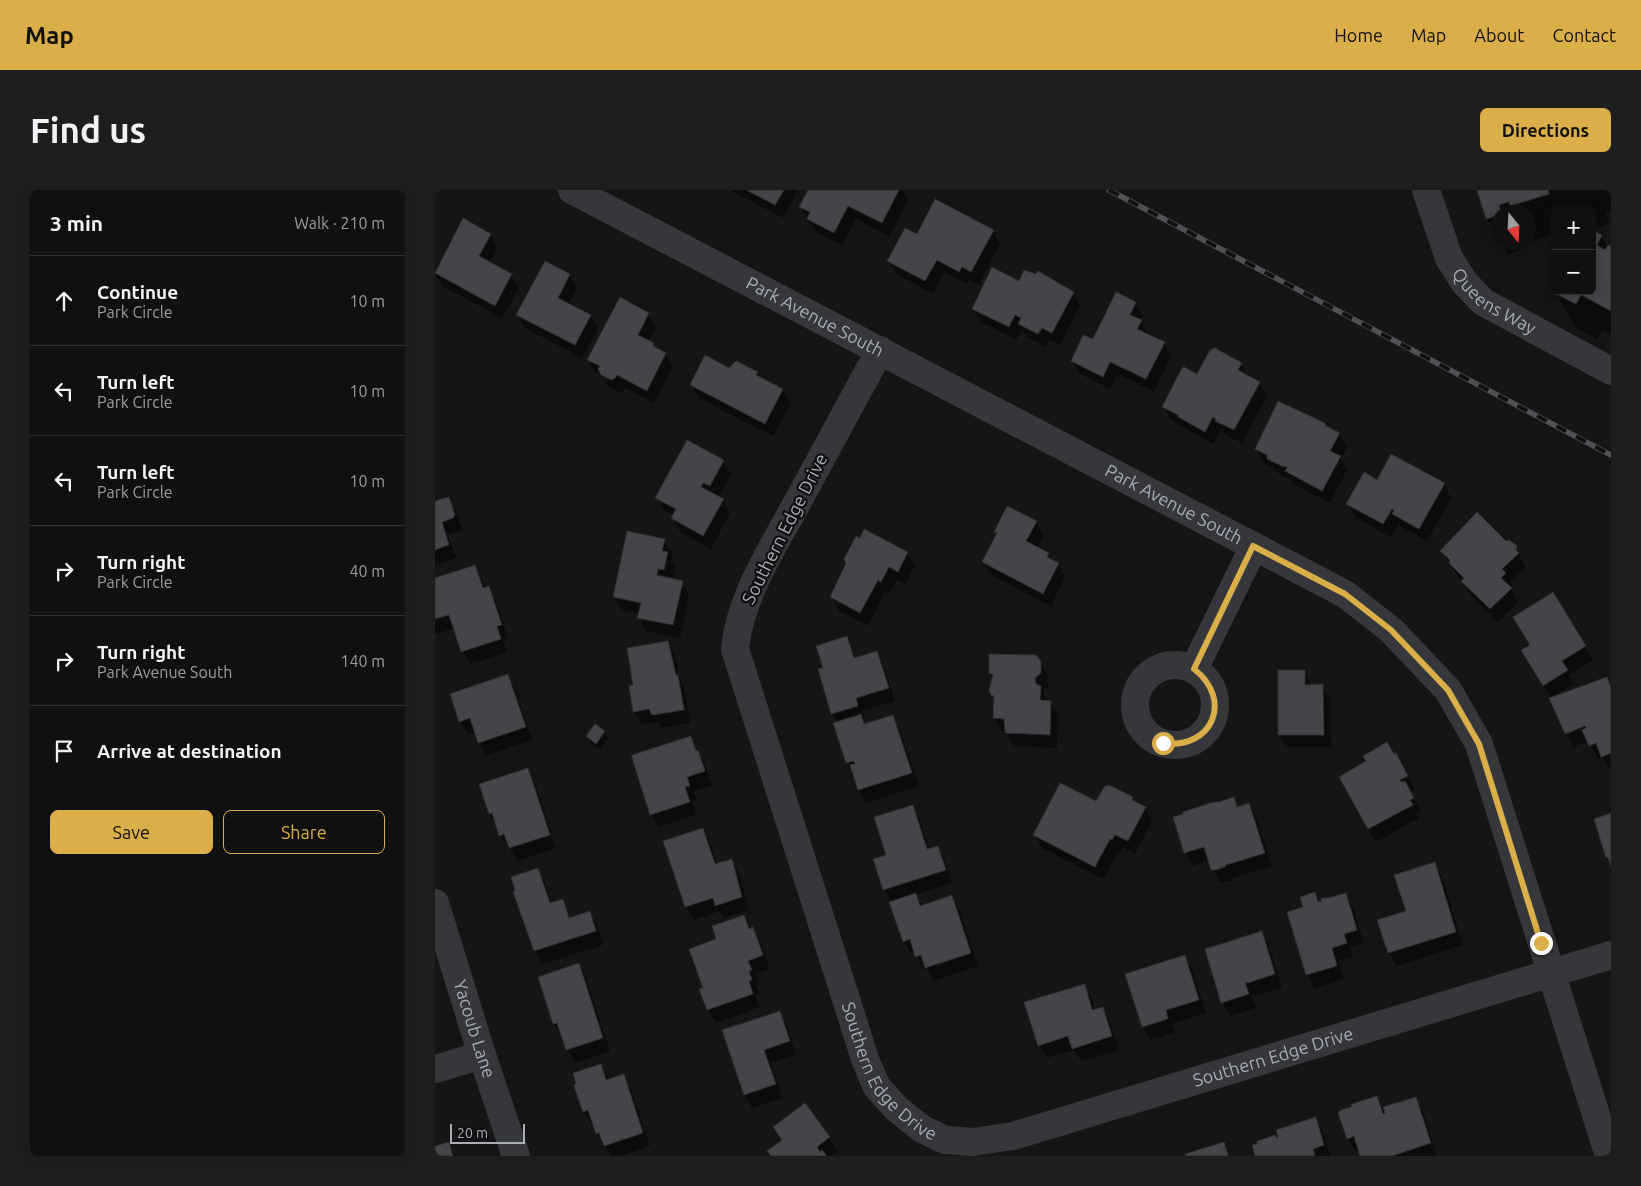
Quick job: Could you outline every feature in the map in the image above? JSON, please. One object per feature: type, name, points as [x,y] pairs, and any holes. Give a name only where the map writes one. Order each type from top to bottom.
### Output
[{"type":"street","name":"Park Avenue South","points":[[572,190],[1345,594],[1391,630],[1448,690],[1479,744],[1609,1156]]},
{"type":"street","name":"Queens Way","points":[[1426,190],[1449,258],[1463,282],[1483,302],[1611,371]]},
{"type":"street","name":"Southern Edge Drive","points":[[880,350],[765,562],[742,611],[735,649],[866,1062],[877,1087],[897,1109],[922,1129],[945,1140],[973,1142],[1013,1136],[1611,956]]},
{"type":"street","points":[[1194,669],[1253,546]]},
{"type":"street","name":"Yacoub Lane","points":[[435,903],[482,1055],[516,1156]]},
{"type":"street","points":[[435,1069],[482,1055]]},
{"type":"building","points":[[746,190],[784,190],[775,205]]},
{"type":"building","points":[[808,190],[899,190],[882,223],[848,206],[834,233],[807,219],[810,212],[799,207]]},
{"type":"building","points":[[1477,190],[1548,190],[1549,194],[1513,205],[1510,205],[1509,202],[1491,205],[1491,217],[1486,219]]},
{"type":"building","points":[[935,199],[994,230],[971,272],[962,267],[959,272],[937,260],[925,281],[887,261],[905,228],[917,234]]},
{"type":"building","points":[[463,218],[491,234],[479,256],[512,274],[495,306],[435,273]]},
{"type":"building","points":[[1596,232],[1602,235],[1597,245],[1605,250],[1608,245],[1611,246],[1611,311],[1581,295],[1596,295]]},
{"type":"building","points":[[545,261],[570,274],[558,298],[591,315],[575,345],[516,315]]},
{"type":"building","points":[[992,267],[1019,281],[1024,270],[1036,274],[1038,271],[1074,292],[1052,333],[1042,328],[1038,334],[1018,324],[1021,318],[1015,315],[1009,327],[972,309]]},
{"type":"building","points":[[1116,292],[1136,302],[1130,315],[1142,320],[1137,329],[1165,342],[1146,379],[1110,362],[1103,377],[1071,361],[1083,335],[1093,339]]},
{"type":"building","points":[[1558,295],[1581,295],[1576,304]]},
{"type":"building","points":[[620,297],[649,313],[638,335],[654,343],[653,346],[666,353],[647,391],[617,375],[611,380],[601,375],[598,369],[600,366],[587,360]]},
{"type":"building","points":[[1215,348],[1242,363],[1238,370],[1260,382],[1234,430],[1215,421],[1216,419],[1213,417],[1205,432],[1162,407],[1182,368],[1184,367],[1197,374],[1210,350]]},
{"type":"building","points":[[705,355],[729,368],[736,361],[758,372],[756,375],[783,389],[765,424],[690,385]]},
{"type":"building","points":[[1278,401],[1325,423],[1326,426],[1340,433],[1330,451],[1341,456],[1322,491],[1285,471],[1287,467],[1267,459],[1267,455],[1255,449]]},
{"type":"building","points":[[687,440],[724,460],[710,486],[703,483],[701,487],[724,499],[703,536],[671,518],[676,509],[655,498]]},
{"type":"building","points":[[1391,454],[1445,483],[1419,529],[1392,514],[1394,510],[1392,509],[1383,524],[1346,504],[1364,472],[1377,480]]},
{"type":"building","points":[[449,497],[455,515],[453,518],[442,522],[449,545],[435,550],[435,501]]},
{"type":"building","points":[[1007,506],[1037,521],[1026,541],[1049,553],[1047,557],[1059,563],[1043,594],[982,562],[997,533],[994,532]]},
{"type":"building","points":[[1477,512],[1506,541],[1509,540],[1517,546],[1516,550],[1519,553],[1502,569],[1506,573],[1501,578],[1512,588],[1490,609],[1461,581],[1464,578],[1440,551]]},
{"type":"building","points":[[864,529],[908,552],[898,572],[889,567],[881,582],[878,580],[860,613],[830,597],[846,563],[844,559],[856,536],[860,538]]},
{"type":"building","points":[[627,531],[665,539],[662,551],[668,552],[664,570],[658,569],[657,575],[683,581],[673,625],[637,618],[641,603],[613,597]]},
{"type":"building","points":[[475,565],[483,588],[489,586],[502,625],[497,626],[501,639],[461,652],[449,615],[435,619],[435,578]]},
{"type":"building","points":[[1553,592],[1586,646],[1562,661],[1568,670],[1543,686],[1521,650],[1530,645],[1513,617]]},
{"type":"building","points":[[847,636],[854,658],[877,651],[889,688],[856,698],[858,706],[831,714],[818,669],[823,668],[816,646]]},
{"type":"building","points":[[668,641],[676,675],[678,675],[684,710],[652,715],[649,709],[633,712],[629,686],[633,685],[627,648]]},
{"type":"building","points":[[989,654],[1036,655],[1041,661],[1041,673],[1035,678],[1036,684],[1041,686],[1040,700],[1051,701],[1050,735],[1005,733],[1004,719],[993,718],[994,696],[989,691],[993,674],[989,673]]},
{"type":"building","points":[[1278,670],[1305,670],[1305,685],[1323,684],[1324,735],[1278,735]]},
{"type":"building","points":[[508,674],[526,727],[478,743],[470,718],[459,722],[450,694]]},
{"type":"building","points":[[1607,677],[1611,688],[1611,753],[1601,757],[1596,743],[1589,746],[1582,730],[1586,728],[1585,726],[1565,734],[1549,698]]},
{"type":"building","points":[[861,714],[864,724],[893,715],[912,773],[858,790],[850,765],[855,764],[854,761],[846,763],[833,723]]},
{"type":"building","points":[[595,724],[605,731],[596,744],[586,736]]},
{"type":"building","points":[[691,736],[705,771],[687,777],[690,786],[685,787],[690,802],[650,815],[632,755]]},
{"type":"building","points":[[1387,742],[1394,754],[1396,753],[1408,776],[1400,780],[1401,782],[1405,781],[1414,798],[1410,800],[1413,805],[1368,829],[1339,777],[1366,761],[1363,756]]},
{"type":"building","points":[[528,768],[550,835],[509,848],[504,834],[499,836],[492,813],[489,814],[479,784]]},
{"type":"building","points":[[1060,783],[1096,801],[1105,786],[1109,785],[1133,797],[1132,800],[1146,807],[1128,841],[1115,835],[1112,840],[1110,839],[1095,867],[1033,835]]},
{"type":"building","points":[[1234,797],[1237,807],[1249,803],[1265,853],[1216,870],[1211,870],[1204,847],[1184,853],[1173,817],[1183,814],[1183,812]]},
{"type":"building","points":[[913,805],[927,849],[938,846],[946,870],[883,890],[873,859],[886,855],[874,817]]},
{"type":"building","points":[[1611,813],[1611,867],[1608,857],[1606,858],[1594,819]]},
{"type":"building","points":[[703,828],[715,864],[732,859],[742,897],[715,906],[713,898],[685,907],[663,841]]},
{"type":"building","points":[[1435,862],[1456,932],[1388,953],[1377,920],[1406,911],[1394,875]]},
{"type":"building","points":[[538,868],[550,903],[563,899],[569,918],[590,911],[596,931],[534,951],[513,892],[515,890],[511,877]]},
{"type":"building","points":[[1315,892],[1318,902],[1322,901],[1321,898],[1346,893],[1357,930],[1344,934],[1347,943],[1332,948],[1337,966],[1306,975],[1287,912],[1303,907],[1300,897]]},
{"type":"building","points":[[916,893],[920,906],[952,895],[971,953],[925,968],[921,955],[915,957],[910,939],[903,942],[889,902]]},
{"type":"building","points":[[744,915],[749,929],[753,927],[763,955],[748,961],[752,970],[749,971],[752,980],[749,981],[753,994],[707,1010],[699,989],[703,988],[689,949],[716,939],[712,926]]},
{"type":"building","points":[[1262,931],[1275,974],[1248,983],[1245,982],[1249,994],[1221,1003],[1205,949]]},
{"type":"building","points":[[1185,955],[1199,1000],[1166,1010],[1168,1019],[1142,1027],[1125,974]]},
{"type":"building","points":[[579,963],[603,1038],[566,1050],[557,1023],[553,1024],[538,977]]},
{"type":"building","points":[[1085,984],[1092,1010],[1103,1007],[1112,1036],[1072,1049],[1068,1036],[1038,1046],[1024,1002]]},
{"type":"building","points":[[780,1011],[790,1041],[764,1050],[776,1084],[744,1095],[722,1030]]},
{"type":"building","points":[[601,1064],[606,1080],[624,1074],[643,1133],[604,1146],[599,1133],[596,1134],[588,1110],[583,1112],[574,1086],[576,1083],[573,1073]]},
{"type":"building","points":[[1377,1096],[1383,1114],[1385,1113],[1383,1107],[1416,1097],[1431,1143],[1392,1156],[1360,1156],[1354,1136],[1347,1139],[1338,1113],[1351,1107],[1352,1104]]},
{"type":"building","points":[[805,1103],[830,1137],[817,1147],[820,1152],[822,1150],[827,1156],[771,1156],[767,1151],[782,1140],[773,1127]]},
{"type":"building","points":[[1316,1117],[1324,1145],[1313,1149],[1315,1156],[1255,1156],[1252,1145],[1257,1144],[1257,1141],[1275,1135],[1276,1138],[1278,1137],[1276,1130]]},
{"type":"building","points":[[449,1142],[453,1156],[435,1156],[435,1146]]},
{"type":"building","points":[[1224,1142],[1228,1156],[1186,1156],[1185,1154]]},
{"type":"railway","points":[[1109,190],[1611,455]]},
{"type":"route","points":[[1163,743],[1176,745],[1189,742],[1200,736],[1209,726],[1214,714],[1215,700],[1212,688],[1205,677],[1194,669],[1253,546],[1345,594],[1391,630],[1448,690],[1479,744],[1541,943]]}]
